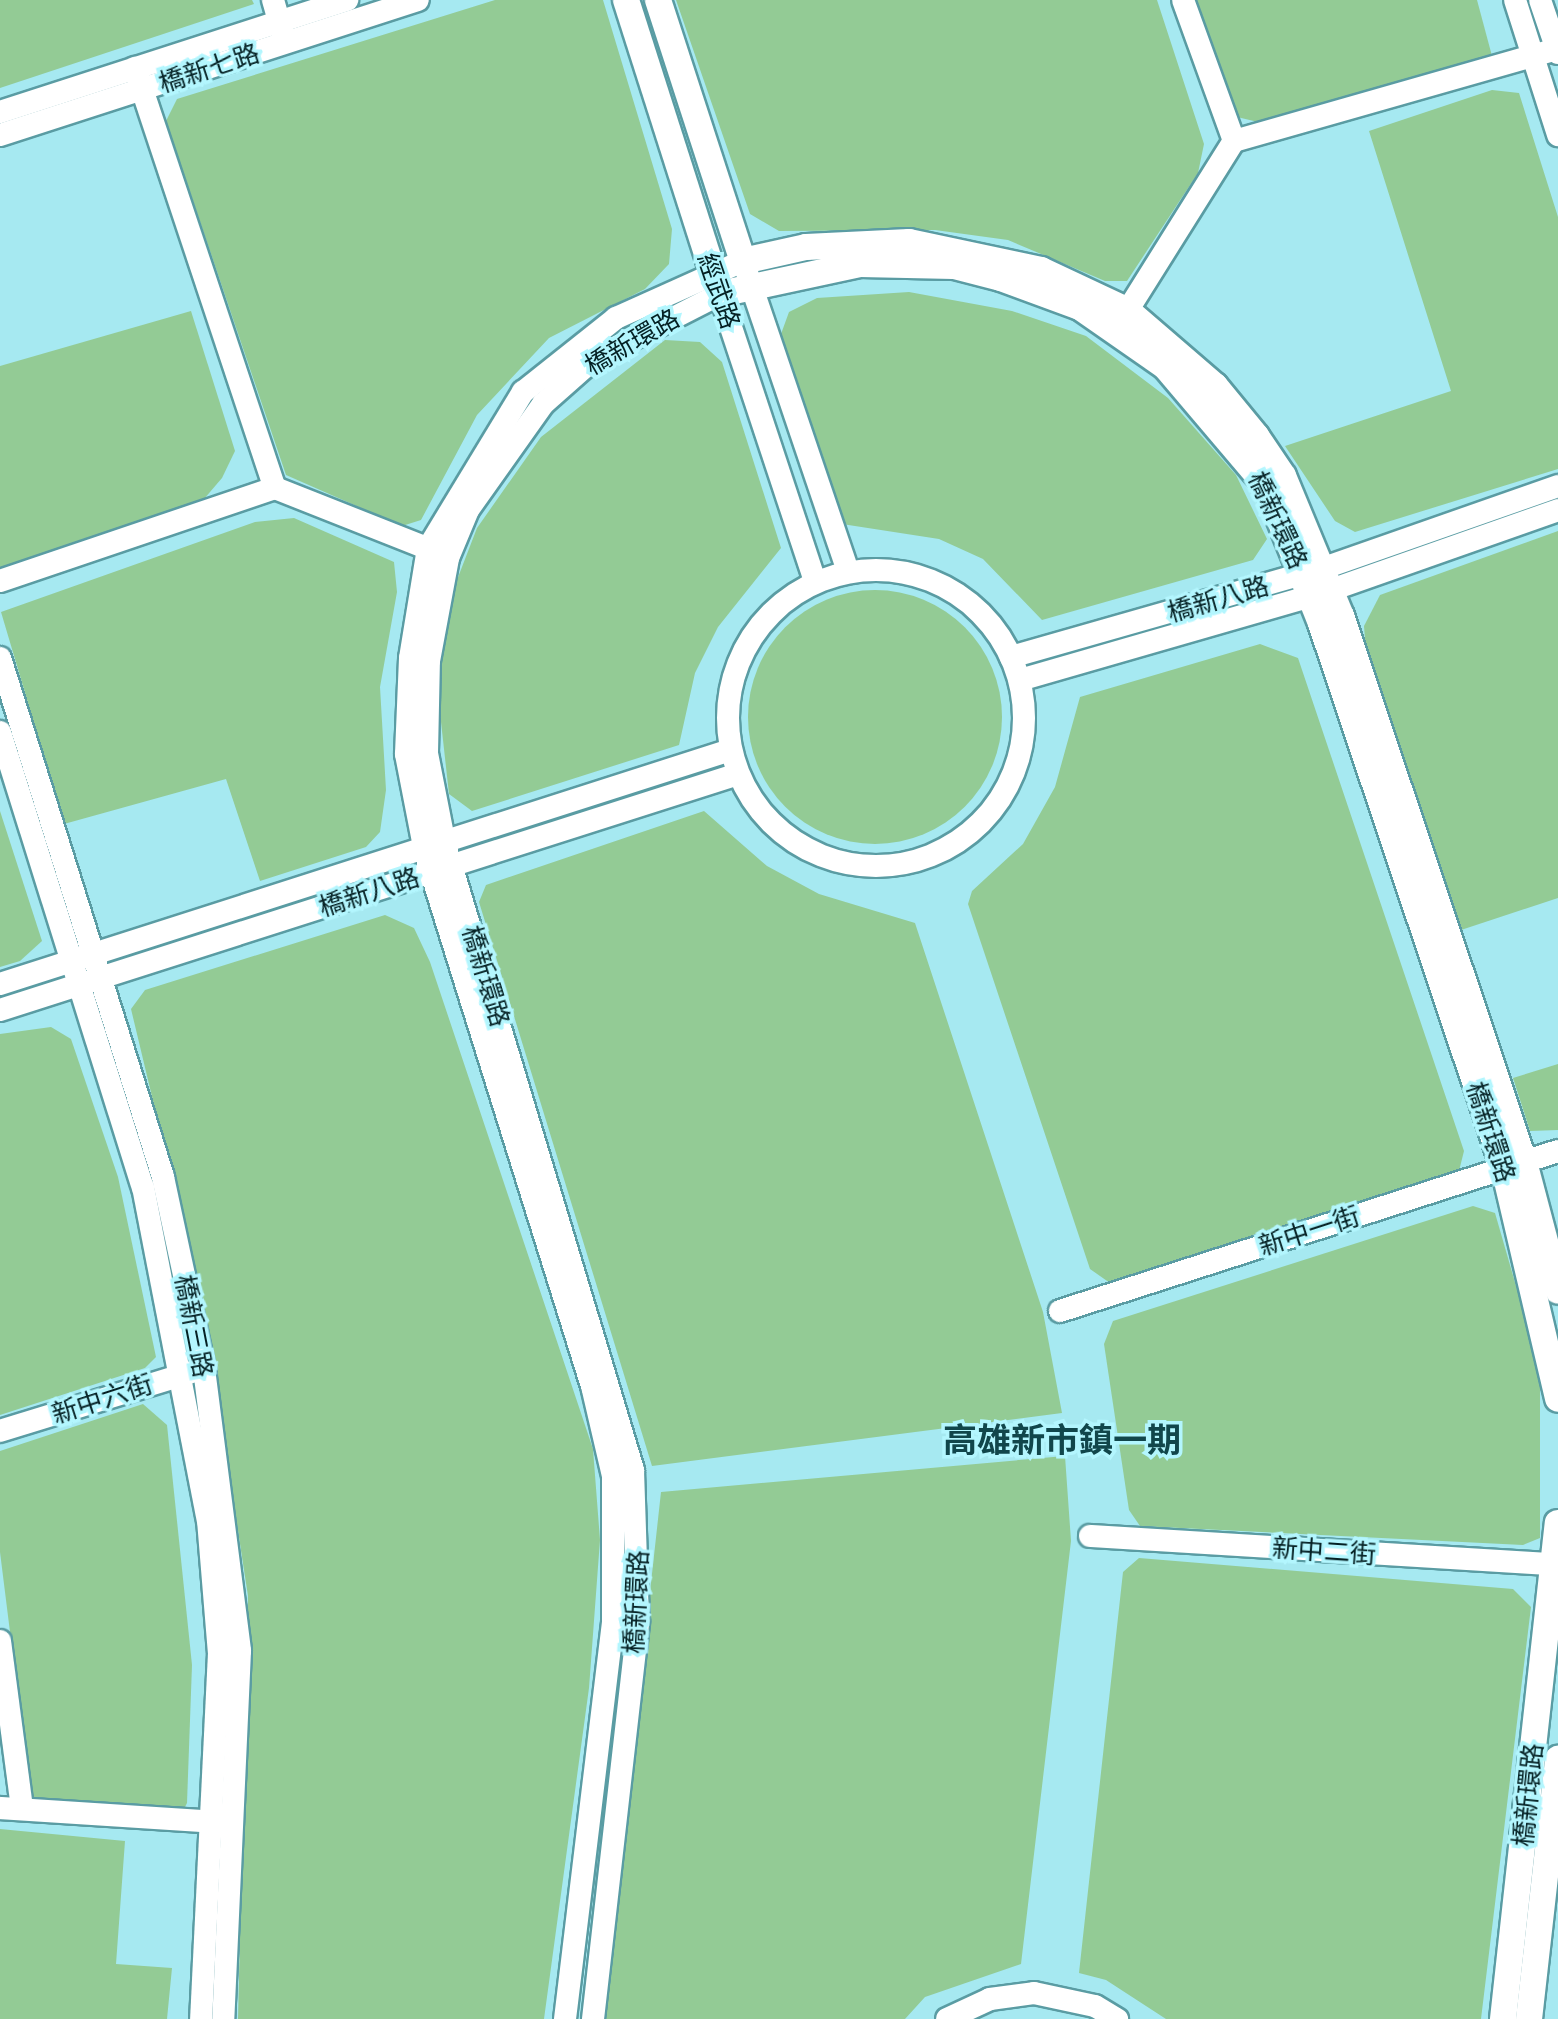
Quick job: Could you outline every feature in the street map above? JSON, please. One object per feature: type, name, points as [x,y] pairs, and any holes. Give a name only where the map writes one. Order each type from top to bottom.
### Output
[{"type":"street","name":"橋新七路","points":[[0,135],[279,21],[347,0]]},
{"type":"street","name":"橋新七路","points":[[279,21],[418,0]]},
{"type":"street","name":"經武路","points":[[626,0],[815,581]]},
{"type":"street","name":"經武路","points":[[658,0],[746,273],[848,571]]},
{"type":"street","points":[[1183,0],[1234,141]]},
{"type":"street","points":[[1515,0],[1558,135]]},
{"type":"street","points":[[1122,320],[1234,141],[1558,51],[1540,0]]},
{"type":"street","name":"橋新七路","points":[[0,112],[139,79]]},
{"type":"street","points":[[139,79],[275,488]]},
{"type":"street","name":"橋新環路","points":[[565,2019],[613,1622],[613,1476],[592,1386],[438,859],[427,753],[429,661],[438,553],[488,476],[543,404],[595,358],[716,283],[858,241],[958,248],[1085,286],[1122,320],[1215,386],[1256,436],[1317,582],[1558,1291]]},
{"type":"street","name":"橋新八路","points":[[1011,657],[1317,582],[1558,486]]},
{"type":"street","points":[[0,581],[275,488],[438,553]]},
{"type":"street","name":"橋新八路","points":[[1020,680],[1317,582],[1558,510]]},
{"type":"street","points":[[897,569],[943,584],[983,613],[1011,657],[1020,680],[1019,759],[1001,798],[974,830],[916,861],[873,867],[831,860],[781,831],[738,774],[730,750],[728,699],[743,650],[773,609],[815,581],[848,571],[897,569]]},
{"type":"street","name":"橋新三路","points":[[0,658],[85,957]]},
{"type":"street","name":"橋新三路","points":[[0,732],[85,957],[163,1177],[194,1371],[219,1653],[226,1823],[223,2019]]},
{"type":"street","name":"橋新八路","points":[[0,1010],[93,981],[438,859],[730,750]]},
{"type":"street","name":"橋新八路","points":[[0,984],[85,957],[738,774]]},
{"type":"street","name":"橋新環路","points":[[438,859],[633,1470],[638,1621],[593,2019]]},
{"type":"street","name":"新中一街","points":[[1060,1311],[1558,1151]]},
{"type":"street","name":"橋新環路","points":[[1514,1165],[1558,1399]]},
{"type":"street","name":"新中六街","points":[[0,1431],[194,1371]]},
{"type":"street","name":"橋新環路","points":[[1503,2019],[1556,1565],[1558,1523]]},
{"type":"street","name":"新中二街","points":[[1090,1536],[1556,1565]]},
{"type":"street","points":[[0,1641],[11,1809],[226,1823]]},
{"type":"street","name":"橋新環路","points":[[1529,2019],[1558,1759]]},
{"type":"street","name":"橋新三路","points":[[201,2019],[226,1823]]},
{"type":"street","points":[[947,2019],[990,1999],[1034,1993],[1095,2006],[1117,2019]]},
{"type":"green space","points":[[0,0],[252,0],[254,4],[0,88]]},
{"type":"green space","points":[[495,0],[603,0],[672,229],[669,264],[645,289],[549,338],[477,415],[421,520],[402,526],[286,475],[166,121],[177,99]]},
{"type":"green space","points":[[676,0],[1157,0],[1204,144],[1198,173],[1127,281],[1105,281],[1008,240],[935,230],[779,231],[750,214]]},
{"type":"green space","points":[[1196,0],[1477,0],[1492,56],[1258,122],[1237,117]]},
{"type":"green space","points":[[1492,90],[1519,93],[1558,217],[1558,469],[1355,532],[1335,521],[1285,446],[1451,391],[1369,131]]},
{"type":"green space","points":[[909,292],[1012,311],[1086,336],[1168,398],[1236,475],[1267,539],[1253,560],[1042,620],[983,559],[939,539],[842,524],[781,334],[789,312],[817,298]]},
{"type":"green space","points":[[191,311],[235,451],[222,478],[204,499],[0,569],[0,366]]},
{"type":"green space","points":[[665,340],[700,342],[722,362],[781,548],[718,627],[695,673],[679,745],[472,811],[449,794],[439,704],[445,611],[477,528],[541,437]]},
{"type":"green space","points":[[294,518],[394,562],[397,592],[380,687],[386,790],[380,832],[366,847],[260,881],[226,779],[64,824],[1,612],[255,522]]},
{"type":"green space","points":[[1558,531],[1558,898],[1458,931],[1366,652],[1364,626],[1380,595]]},
{"type":"green space","points":[[863,590],[887,590],[924,599],[946,611],[965,627],[981,646],[993,668],[1000,692],[1000,742],[993,766],[981,788],[965,807],[946,823],[924,835],[887,844],[863,844],[826,835],[804,823],[777,798],[753,754],[748,729],[748,705],[757,668],[769,646],[794,619],[838,595]]},
{"type":"green space","points":[[1260,644],[1298,658],[1464,1151],[1459,1171],[1110,1283],[1090,1269],[968,904],[972,891],[1023,844],[1055,787],[1080,697]]},
{"type":"green space","points":[[0,811],[42,941],[20,961],[0,967]]},
{"type":"green space","points":[[704,811],[767,866],[819,894],[915,923],[1043,1312],[1062,1413],[652,1466],[479,902],[486,885]]},
{"type":"green space","points":[[385,915],[414,928],[430,962],[593,1449],[600,1540],[589,1688],[544,2019],[238,2019],[248,1596],[206,1322],[131,1009],[145,990]]},
{"type":"green space","points":[[51,1027],[71,1039],[118,1177],[156,1357],[145,1368],[0,1415],[0,1034]]},
{"type":"green space","points":[[1558,1064],[1558,1130],[1530,1131],[1513,1078]]},
{"type":"green space","points":[[1473,1206],[1495,1213],[1540,1369],[1540,1538],[1523,1545],[1140,1526],[1129,1510],[1104,1344],[1113,1321]]},
{"type":"green space","points":[[143,1404],[167,1425],[192,1665],[187,1803],[183,1811],[39,1803],[30,1792],[0,1552],[0,1451]]},
{"type":"green space","points":[[1065,1456],[1071,1541],[1021,1964],[925,1997],[905,2019],[603,2019],[661,1492]]},
{"type":"green space","points":[[1139,1558],[1513,1589],[1531,1607],[1481,2019],[1166,2019],[1106,1980],[1079,1973],[1123,1572]]},
{"type":"green space","points":[[0,1829],[125,1841],[116,1964],[172,1968],[167,2019],[0,2019]]},
{"type":"district","name":"高雄新市鎮一期","points":[[1062,1440]]}]
